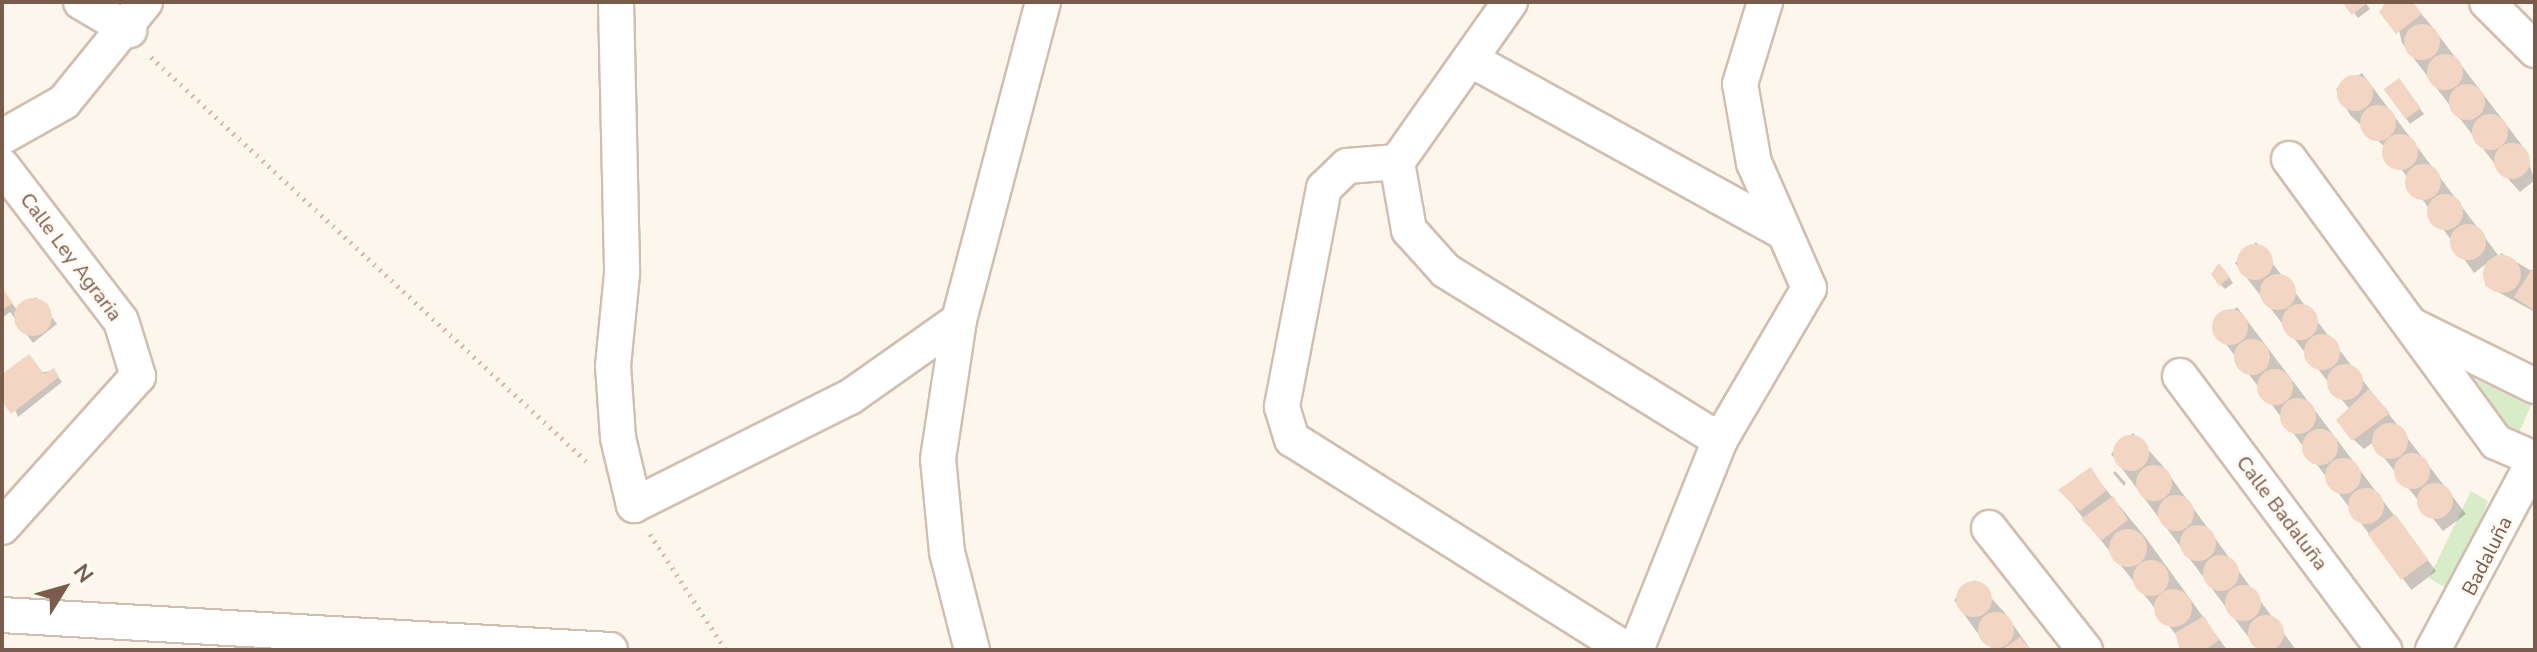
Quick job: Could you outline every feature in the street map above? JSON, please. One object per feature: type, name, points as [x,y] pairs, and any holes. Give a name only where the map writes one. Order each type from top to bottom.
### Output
[{"type":"street","points":[[2,137],[64,102],[137,16],[81,2]]},
{"type":"street","points":[[616,2],[622,274],[613,366],[618,438],[634,505],[850,397],[959,320]]},
{"type":"street","points":[[972,650],[947,552],[938,459],[959,320],[1043,2]]},
{"type":"street","points":[[1510,2],[1397,162],[1409,230],[1446,271],[1720,440]]},
{"type":"street","points":[[1636,650],[1720,440],[1809,288],[1781,231],[1754,163],[1740,84],[1765,2]]},
{"type":"street","points":[[2487,2],[2535,50]]},
{"type":"street","points":[[1470,59],[1781,231]]},
{"type":"street","points":[[2289,159],[2496,442],[2535,459]]},
{"type":"street","points":[[1397,162],[1347,166],[1324,188],[1282,407],[1292,439],[1627,650]]},
{"type":"street","name":"Calle Ley Agraria","points":[[2,166],[136,350],[138,376],[2,527]]},
{"type":"street","points":[[2409,324],[2535,386]]},
{"type":"street","name":"Calle Badaluña","points":[[2180,376],[2384,650]]},
{"type":"street","name":"Badaluña","points":[[2433,650],[2535,459]]},
{"type":"street","points":[[1989,528],[2085,650]]},
{"type":"street","points":[[2,615],[244,639],[610,650]]},
{"type":"path","points":[[137,16],[164,72],[634,505],[676,582],[726,650]]},
{"type":"green space","points":[[2469,377],[2532,403],[2517,437]]},
{"type":"green space","points":[[2471,491],[2488,501],[2456,594],[2429,578]]},
{"type":"building","points":[[2342,2],[2368,2],[2352,15]]},
{"type":"building","points":[[2386,2],[2413,2],[2422,14],[2396,34],[2379,12]]},
{"type":"building","points":[[2422,24],[2435,29],[2440,42],[2435,55],[2422,60],[2409,55],[2404,42],[2409,29]]},
{"type":"building","points":[[2445,54],[2458,59],[2463,72],[2458,85],[2445,90],[2432,85],[2427,72],[2432,59]]},
{"type":"building","points":[[2355,75],[2368,80],[2373,93],[2368,106],[2355,111],[2342,106],[2337,93],[2342,80]]},
{"type":"building","points":[[2399,78],[2421,108],[2405,119],[2384,89]]},
{"type":"building","points":[[2467,84],[2480,89],[2485,102],[2480,115],[2467,120],[2454,115],[2449,102],[2454,89]]},
{"type":"building","points":[[2378,105],[2391,110],[2396,123],[2391,136],[2378,141],[2365,136],[2360,123],[2365,110]]},
{"type":"building","points":[[2490,114],[2503,119],[2508,132],[2503,145],[2490,150],[2477,145],[2472,132],[2477,119]]},
{"type":"building","points":[[2400,134],[2412,140],[2418,152],[2412,164],[2400,170],[2388,164],[2382,152],[2388,140]]},
{"type":"building","points":[[2512,143],[2525,148],[2530,161],[2525,174],[2512,179],[2499,174],[2494,161],[2499,148]]},
{"type":"building","points":[[2423,164],[2436,169],[2441,182],[2436,195],[2423,200],[2410,195],[2405,182],[2410,169]]},
{"type":"building","points":[[2445,194],[2458,199],[2463,212],[2458,225],[2445,230],[2432,225],[2427,212],[2432,199]]},
{"type":"building","points":[[2468,224],[2481,229],[2486,242],[2481,255],[2468,260],[2455,255],[2450,242],[2455,229]]},
{"type":"building","points":[[2255,244],[2268,249],[2273,262],[2268,275],[2255,280],[2242,275],[2237,262],[2242,249]]},
{"type":"building","points":[[2502,255],[2515,261],[2521,274],[2515,287],[2502,293],[2489,287],[2483,274],[2489,261]]},
{"type":"building","points":[[2219,263],[2230,277],[2219,286],[2211,274]]},
{"type":"building","points":[[2532,269],[2535,271],[2535,311],[2514,297]]},
{"type":"building","points":[[2278,274],[2291,279],[2296,292],[2291,305],[2278,310],[2265,305],[2260,292],[2265,279]]},
{"type":"building","points":[[2,288],[13,303],[2,310]]},
{"type":"building","points":[[33,298],[46,304],[52,317],[46,330],[33,336],[20,330],[14,317],[20,304]]},
{"type":"building","points":[[2300,304],[2313,309],[2318,322],[2313,335],[2300,340],[2287,335],[2282,322],[2287,309]]},
{"type":"building","points":[[2230,309],[2243,314],[2248,327],[2243,340],[2230,345],[2217,340],[2212,327],[2217,314]]},
{"type":"building","points":[[2322,334],[2335,339],[2340,352],[2335,365],[2322,370],[2309,365],[2304,352],[2309,339]]},
{"type":"building","points":[[2252,339],[2265,344],[2270,357],[2265,370],[2252,375],[2239,370],[2234,357],[2239,344]]},
{"type":"building","points":[[29,354],[44,374],[54,368],[59,377],[11,414],[2,401],[2,374]]},
{"type":"building","points":[[2345,364],[2358,369],[2363,382],[2358,395],[2345,400],[2332,395],[2327,382],[2332,369]]},
{"type":"building","points":[[2275,369],[2288,374],[2293,387],[2288,400],[2275,405],[2262,400],[2257,387],[2262,374]]},
{"type":"building","points":[[2369,389],[2390,413],[2352,441],[2336,420]]},
{"type":"building","points":[[2298,398],[2311,403],[2316,416],[2311,429],[2298,434],[2285,429],[2280,416],[2285,403]]},
{"type":"building","points":[[2390,423],[2402,429],[2408,441],[2402,453],[2390,459],[2378,453],[2372,441],[2378,429]]},
{"type":"building","points":[[2320,429],[2333,434],[2338,447],[2333,460],[2320,465],[2307,460],[2302,447],[2307,434]]},
{"type":"building","points":[[2131,435],[2144,440],[2149,453],[2144,466],[2131,471],[2118,466],[2113,453],[2118,440]]},
{"type":"building","points":[[2412,453],[2425,458],[2430,471],[2425,484],[2412,489],[2399,484],[2394,471],[2399,458]]},
{"type":"building","points":[[2343,458],[2356,463],[2361,476],[2356,489],[2343,494],[2330,489],[2325,476],[2330,463]]},
{"type":"building","points":[[2154,465],[2167,470],[2172,483],[2167,496],[2154,501],[2141,496],[2136,483],[2141,470]]},
{"type":"building","points":[[2091,467],[2106,491],[2080,511],[2058,490]]},
{"type":"building","points":[[2435,483],[2448,488],[2453,501],[2448,514],[2435,519],[2422,514],[2417,501],[2422,488]]},
{"type":"building","points":[[2366,488],[2379,493],[2384,506],[2379,519],[2366,524],[2353,519],[2348,506],[2353,493]]},
{"type":"building","points":[[2176,495],[2189,500],[2194,513],[2189,526],[2176,531],[2163,526],[2158,513],[2163,500]]},
{"type":"building","points":[[2113,496],[2128,520],[2102,540],[2081,519]]},
{"type":"building","points":[[2395,514],[2429,560],[2401,580],[2367,534]]},
{"type":"building","points":[[2198,525],[2211,530],[2216,543],[2211,556],[2198,561],[2185,556],[2180,543],[2185,530]]},
{"type":"building","points":[[2128,529],[2141,535],[2147,548],[2141,561],[2128,567],[2115,561],[2109,548],[2115,535]]},
{"type":"building","points":[[2221,555],[2234,560],[2239,573],[2234,586],[2221,591],[2208,586],[2203,573],[2208,560]]},
{"type":"building","points":[[2151,560],[2164,565],[2169,578],[2164,591],[2151,596],[2138,591],[2133,578],[2138,565]]},
{"type":"building","points":[[1974,581],[1987,586],[1992,599],[1987,612],[1974,617],[1961,612],[1956,599],[1961,586]]},
{"type":"building","points":[[2243,585],[2256,590],[2261,603],[2256,616],[2243,621],[2230,616],[2225,603],[2230,590]]},
{"type":"building","points":[[2173,589],[2186,595],[2192,608],[2186,621],[2173,627],[2160,621],[2154,608],[2160,595]]},
{"type":"building","points":[[1996,612],[2009,617],[2014,630],[2009,643],[1996,648],[1983,643],[1978,630],[1983,617]]},
{"type":"building","points":[[2266,615],[2278,621],[2284,633],[2278,645],[2266,651],[2254,645],[2248,633],[2254,621]]},
{"type":"building","points":[[2204,616],[2219,640],[2205,650],[2180,650],[2175,633]]},
{"type":"building","points":[[2020,637],[2031,650],[2004,648]]}]
